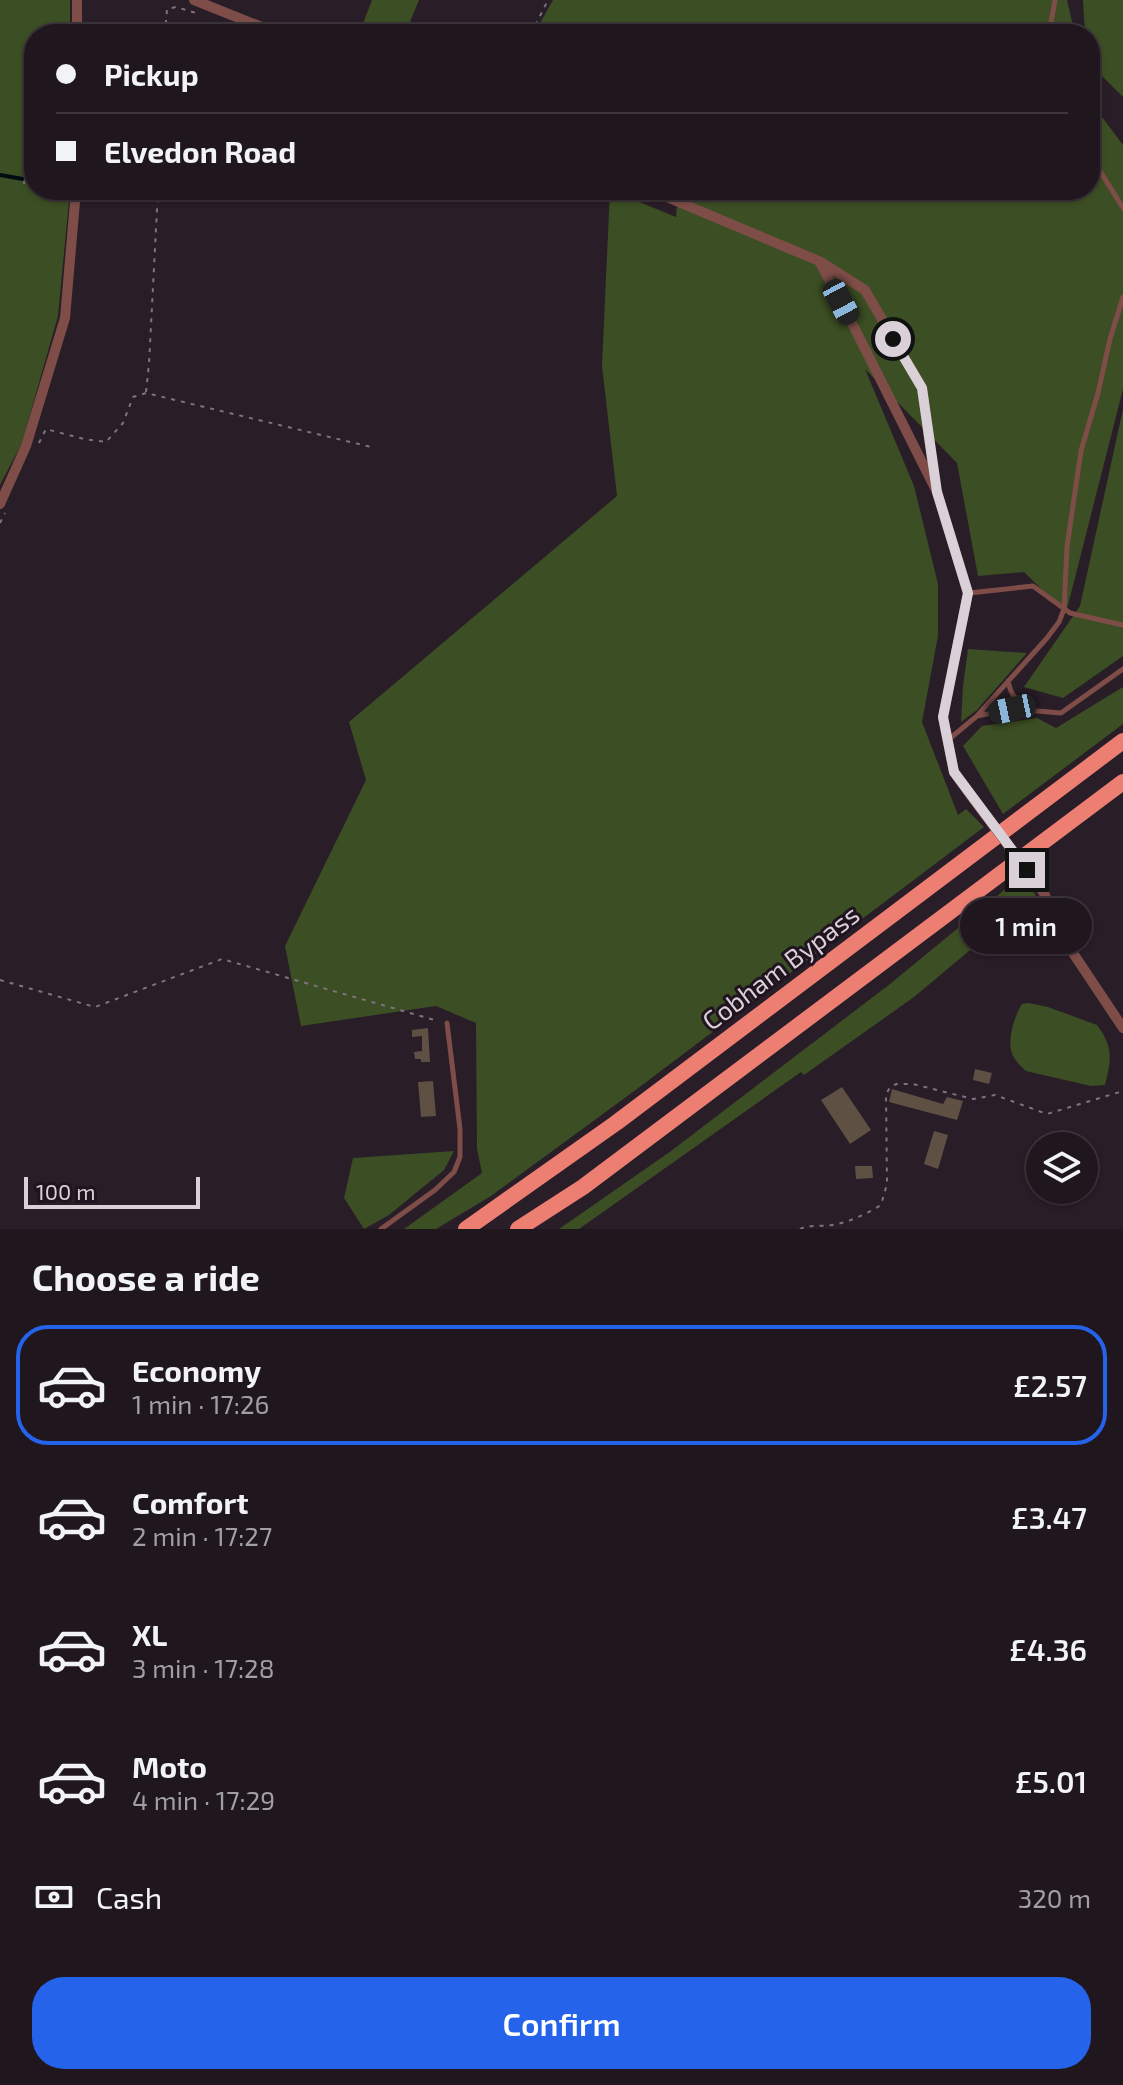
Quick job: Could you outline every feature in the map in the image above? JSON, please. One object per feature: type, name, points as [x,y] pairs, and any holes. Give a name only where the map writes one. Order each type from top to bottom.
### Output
[{"type":"highway","name":"Cobham Bypass","points":[[466,1229],[616,1123],[1123,741]]},
{"type":"highway","points":[[518,1229],[596,1178],[1123,782]]},
{"type":"street","points":[[77,0],[77,24]]},
{"type":"street","points":[[194,0],[254,24]]},
{"type":"street","points":[[3,507],[26,446],[65,318],[75,200]]},
{"type":"street","points":[[674,200],[819,261],[865,290],[922,388],[937,492],[968,593],[943,717],[954,772],[1044,893],[1063,938],[1123,1028]]},
{"type":"street","points":[[819,261],[937,492]]},
{"type":"lane","points":[[1051,24],[1055,0]]},
{"type":"lane","points":[[1100,171],[1123,208]]},
{"type":"lane","points":[[948,741],[977,716],[1059,622],[1064,609],[1067,547],[1081,451],[1123,297]]},
{"type":"lane","points":[[968,593],[1033,586],[1070,613],[1123,625]]},
{"type":"lane","points":[[977,716],[1012,709],[1061,713],[1123,669]]},
{"type":"lane","points":[[1008,681],[1017,702],[1035,711]]},
{"type":"lane","points":[[381,1229],[435,1190],[454,1172],[460,1157],[460,1129],[447,1023]]},
{"type":"path","points":[[536,24],[548,0]]},
{"type":"path","points":[[166,24],[167,9],[176,7],[199,15]]},
{"type":"path","points":[[146,393],[157,200]]},
{"type":"path","points":[[39,443],[46,429],[106,442],[123,423],[133,397],[146,393],[371,447]]},
{"type":"path","points":[[0,523],[3,507]]},
{"type":"path","points":[[0,980],[95,1007],[222,959],[447,1023]]},
{"type":"path","points":[[800,1229],[807,1225],[846,1222],[881,1205],[887,1184],[886,1094],[891,1086],[913,1084],[973,1099],[995,1095],[1047,1114],[1123,1091]]},
{"type":"green space","points":[[0,0],[70,0],[70,24],[24,24],[24,200],[69,200],[58,316],[22,443],[0,485]]},
{"type":"green space","points":[[372,0],[419,0],[409,24],[363,24]]},
{"type":"green space","points":[[553,0],[1067,0],[1073,24],[540,24]]},
{"type":"green space","points":[[1083,0],[1123,0],[1123,97],[1100,74],[1100,24],[1084,24]]},
{"type":"green space","points":[[1100,114],[1123,145],[1123,389],[1066,613],[1024,572],[978,576],[957,463],[865,369],[914,486],[938,584],[938,636],[922,722],[958,815],[966,809],[984,827],[491,1196],[436,1229],[404,1229],[482,1173],[477,1149],[476,1023],[436,1006],[301,1026],[285,946],[366,780],[349,722],[617,496],[602,366],[610,200],[634,200],[676,217],[677,200],[1100,200]]},
{"type":"green space","points":[[1123,409],[1123,656],[1063,698],[1024,687],[1080,606]]},
{"type":"green space","points":[[968,649],[1027,653],[977,710],[961,722],[963,686]]},
{"type":"green space","points":[[1123,687],[1123,724],[1003,814],[963,746],[982,726],[1037,718],[1056,728]]},
{"type":"green space","points":[[1020,877],[1036,895],[914,997],[804,1075],[801,1072],[579,1229],[559,1229],[671,1151],[890,984]]},
{"type":"green space","points":[[1029,1003],[1097,1025],[1110,1054],[1105,1085],[1091,1086],[1026,1071],[1019,1064],[1011,1050],[1011,1036],[1019,1009],[1022,1004]]},
{"type":"green space","points":[[454,1151],[444,1170],[389,1215],[364,1229],[344,1198],[353,1158]]},
{"type":"building","points":[[428,1028],[430,1062],[421,1062],[421,1059],[415,1059],[414,1052],[422,1051],[422,1036],[412,1037],[412,1030]]},
{"type":"building","points":[[975,1069],[992,1073],[989,1084],[973,1080]]},
{"type":"building","points":[[433,1081],[436,1116],[421,1117],[418,1082]]},
{"type":"building","points":[[842,1087],[871,1130],[850,1144],[821,1100]]},
{"type":"building","points":[[892,1089],[943,1104],[947,1097],[963,1101],[957,1120],[889,1102]]},
{"type":"building","points":[[934,1131],[948,1135],[938,1169],[924,1164]]},
{"type":"building","points":[[855,1166],[872,1166],[873,1178],[856,1179]]},
{"type":"waterway","points":[[0,175],[24,179]]},
{"type":"route","points":[[893,339],[922,388],[937,492],[968,593],[943,717],[954,772],[1027,870]]}]
